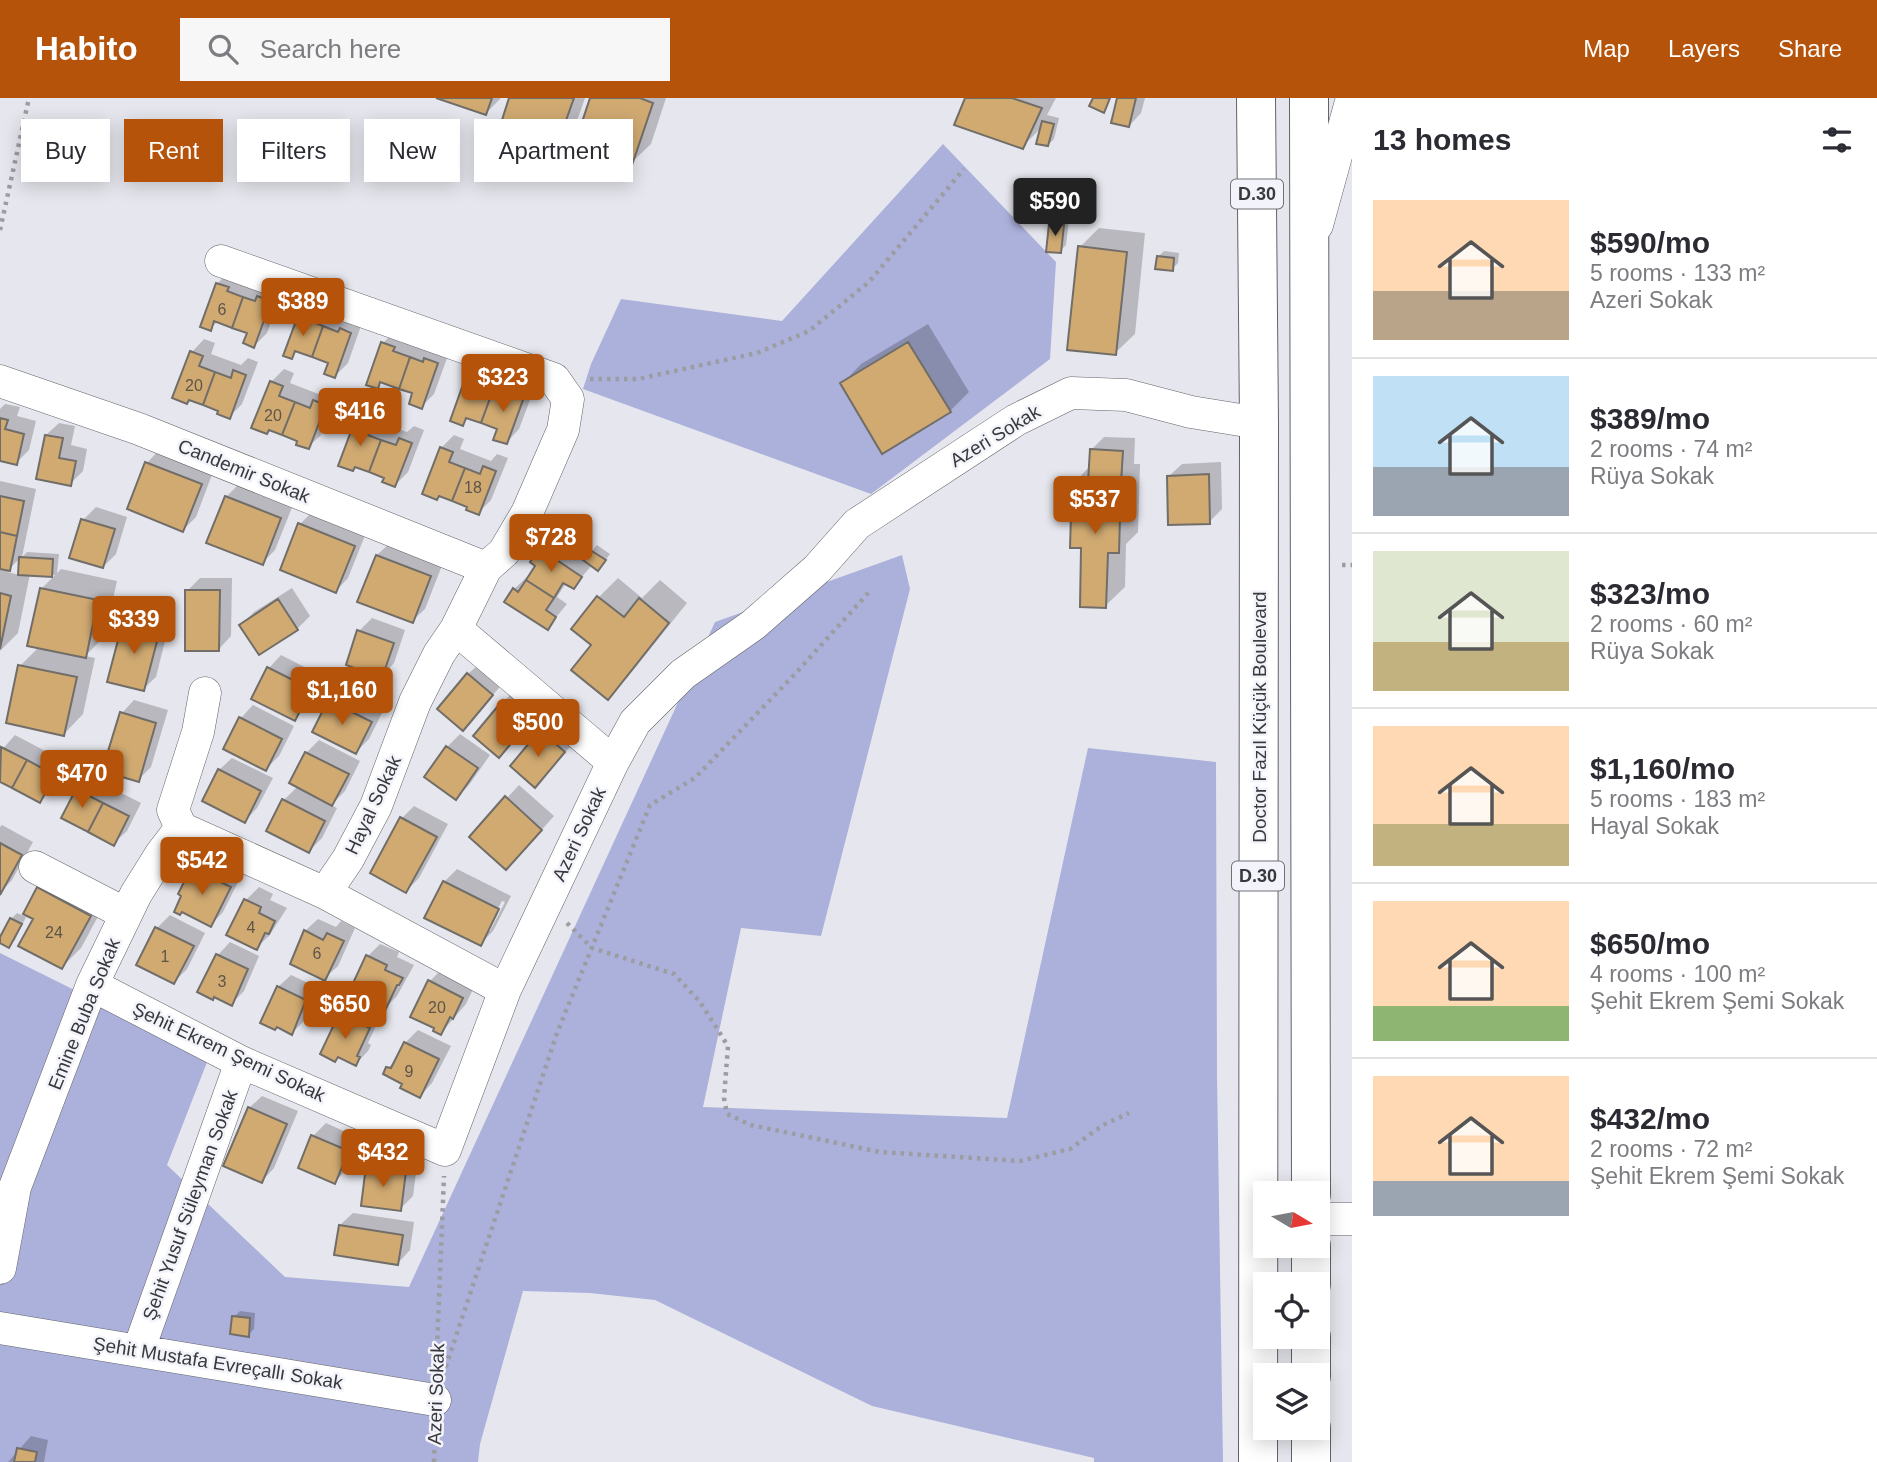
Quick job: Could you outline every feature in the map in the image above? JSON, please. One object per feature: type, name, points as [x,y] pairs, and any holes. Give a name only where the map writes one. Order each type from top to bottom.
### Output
[{"type":"highway","name":"Doctor Fazıl Küçük Boulevard","points":[[1256,98],[1259,423],[1258,1462]]},
{"type":"highway","name":"D.30","points":[[1309,98],[1311,1181]]},
{"type":"highway","points":[[1311,1440],[1311,1462]]},
{"type":"street","points":[[1310,248],[1352,98]]},
{"type":"street","points":[[221,261],[554,379]]},
{"type":"street","name":"Hayal Sokak","points":[[325,894],[348,859],[376,806],[415,702],[439,654],[456,629],[485,568],[504,552],[527,513],[563,430],[568,399],[554,379]]},
{"type":"street","name":"Candemir Sokak","points":[[0,381],[139,429],[485,568]]},
{"type":"street","name":"Azeri Sokak","points":[[445,1150],[505,990],[613,762],[635,722],[683,674],[753,625],[817,569],[857,524],[1016,419],[1071,393],[1126,395],[1191,412],[1259,423]]},
{"type":"street","points":[[456,629],[613,762]]},
{"type":"street","points":[[205,693],[198,732],[173,810],[181,828],[325,894],[505,990]]},
{"type":"street","name":"Emine Buba Sokak","points":[[0,1268],[8,1185],[92,985],[126,914],[161,854],[181,828]]},
{"type":"street","points":[[36,867],[126,914]]},
{"type":"street","name":"Şehit Ekrem Şemi Sokak","points":[[92,985],[241,1062],[445,1150]]},
{"type":"street","name":"Şehit Yusuf Süleyman Sokak","points":[[139,1349],[241,1062]]},
{"type":"street","points":[[1330,1219],[1352,1219]]},
{"type":"street","name":"Şehit Mustafa Evreçallı Sokak","points":[[0,1328],[435,1400]]},
{"type":"path","points":[[0,230],[29,98]]},
{"type":"path","points":[[554,379],[638,379],[757,353],[809,331],[869,282],[964,169]]},
{"type":"path","points":[[435,1400],[557,1033],[650,805],[695,778],[870,591]]},
{"type":"path","points":[[592,948],[674,974],[700,1002],[728,1046],[724,1098],[727,1114],[751,1125],[880,1152],[1020,1161],[1070,1149],[1103,1125],[1129,1113]]},
{"type":"path","name":"Azeri Sokak","points":[[434,1462],[445,1150]]},
{"type":"shaded area","points":[[943,144],[1056,262],[1050,359],[871,494],[583,389],[591,364],[621,299],[782,321]]},
{"type":"shaded area","points":[[902,555],[910,589],[821,936],[741,928],[703,1107],[1007,1118],[1088,748],[1216,762],[1217,1075],[1223,1462],[1094,1462],[1094,1458],[872,1406],[655,1300],[590,1293],[523,1291],[480,1444],[478,1462],[0,1462],[0,953],[209,1057],[167,1165],[285,1277],[409,1287],[715,622]]},
{"type":"building","points":[[436,98],[492,98],[486,115]]},
{"type":"building","points":[[509,98],[574,98],[566,119],[502,119]]},
{"type":"building","points":[[590,98],[640,98],[653,103],[633,162],[633,119],[583,119]]},
{"type":"building","points":[[965,98],[1012,98],[1042,108],[1023,149],[954,125]]},
{"type":"building","points":[[1093,98],[1110,98],[1104,113],[1089,106]]},
{"type":"building","points":[[1117,98],[1136,98],[1129,127],[1111,123]]},
{"type":"building","points":[[1042,121],[1054,124],[1048,146],[1036,144]]},
{"type":"building","points":[[1049,224],[1064,225],[1061,253],[1046,252]]},
{"type":"building","points":[[1078,246],[1127,252],[1116,355],[1067,350]]},
{"type":"building","points":[[1157,256],[1174,258],[1173,271],[1155,269]]},
{"type":"building","points":[[216,283],[229,287],[227,291],[243,297],[232,328],[214,321],[211,331],[200,327]]},
{"type":"building","points":[[257,296],[271,301],[254,348],[243,343],[247,333],[232,328],[243,297],[255,301]]},
{"type":"building","points":[[299,313],[308,317],[307,320],[323,326],[312,357],[295,351],[292,359],[283,356]]},
{"type":"building","points":[[323,326],[338,332],[340,328],[351,333],[335,378],[324,374],[328,363],[312,357]]},
{"type":"building","points":[[381,342],[395,347],[393,351],[410,357],[399,389],[380,382],[378,389],[366,385]]},
{"type":"building","points":[[908,342],[951,412],[882,454],[840,383]]},
{"type":"building","points":[[190,351],[203,356],[199,366],[215,372],[203,405],[189,400],[187,404],[172,398]]},
{"type":"building","points":[[410,357],[423,362],[424,358],[438,363],[422,409],[409,404],[412,393],[399,389]]},
{"type":"building","points":[[233,370],[246,375],[230,419],[203,405],[215,372],[231,378]]},
{"type":"building","points":[[466,376],[479,381],[478,385],[493,390],[481,423],[466,418],[463,426],[450,421]]},
{"type":"building","points":[[270,381],[283,386],[279,396],[295,402],[282,435],[269,430],[267,434],[251,428]]},
{"type":"building","points":[[493,390],[507,395],[508,391],[524,397],[507,444],[493,440],[497,429],[481,423]]},
{"type":"building","points":[[313,400],[326,405],[309,449],[296,445],[297,441],[282,435],[295,402],[310,408]]},
{"type":"building","points":[[0,418],[8,420],[5,429],[24,434],[17,465],[0,461]]},
{"type":"building","points":[[356,418],[369,423],[365,434],[381,440],[369,472],[355,467],[353,471],[338,466]]},
{"type":"building","points":[[45,435],[63,438],[59,458],[76,461],[71,486],[36,479]]},
{"type":"building","points":[[399,438],[412,443],[395,487],[382,482],[384,478],[369,472],[381,440],[396,445]]},
{"type":"building","points":[[440,447],[453,452],[449,462],[465,468],[452,501],[439,496],[437,500],[422,494]]},
{"type":"building","points":[[1090,449],[1123,451],[1121,483],[1088,482]]},
{"type":"building","points":[[145,462],[202,484],[183,532],[127,509]]},
{"type":"building","points":[[483,466],[496,471],[479,515],[452,501],[465,468],[480,474]]},
{"type":"building","points":[[1209,474],[1210,524],[1168,525],[1167,476]]},
{"type":"building","points":[[1072,482],[1121,483],[1119,553],[1108,553],[1106,608],[1080,607],[1081,548],[1070,548]]},
{"type":"building","points":[[0,496],[24,501],[17,536],[0,532]]},
{"type":"building","points":[[225,496],[281,518],[263,565],[206,543]]},
{"type":"building","points":[[81,519],[115,529],[103,568],[69,558]]},
{"type":"building","points":[[298,523],[355,546],[336,593],[280,570]]},
{"type":"building","points":[[0,532],[17,536],[10,571],[0,569]]},
{"type":"building","points":[[539,548],[582,577],[574,589],[563,583],[554,598],[526,580],[535,566],[530,562]]},
{"type":"building","points":[[590,550],[606,560],[598,571],[583,560]]},
{"type":"building","points":[[376,555],[431,576],[413,623],[357,602]]},
{"type":"building","points":[[19,557],[53,559],[52,577],[18,575]]},
{"type":"building","points":[[526,580],[554,598],[546,610],[556,617],[548,630],[504,602],[513,588],[518,592]]},
{"type":"building","points":[[40,588],[98,600],[86,658],[27,646]]},
{"type":"building","points":[[185,590],[220,590],[219,651],[185,651]]},
{"type":"building","points":[[0,593],[11,596],[0,649]]},
{"type":"building","points":[[597,596],[624,617],[639,598],[669,623],[608,700],[571,670],[591,645],[571,629]]},
{"type":"building","points":[[278,599],[298,630],[259,655],[239,625]]},
{"type":"building","points":[[107,613],[121,617],[115,640],[101,636]]},
{"type":"building","points":[[123,621],[160,630],[144,691],[107,682]]},
{"type":"building","points":[[357,630],[394,643],[382,678],[346,665]]},
{"type":"building","points":[[18,665],[77,677],[64,736],[6,723]]},
{"type":"building","points":[[267,667],[311,689],[295,721],[251,699]]},
{"type":"building","points":[[467,673],[493,695],[463,731],[437,709]]},
{"type":"building","points":[[328,700],[372,722],[356,754],[312,732]]},
{"type":"building","points":[[503,700],[529,722],[499,758],[473,736]]},
{"type":"building","points":[[120,712],[156,723],[139,782],[102,771]]},
{"type":"building","points":[[239,717],[282,739],[266,771],[223,749]]},
{"type":"building","points":[[540,730],[565,752],[535,788],[510,766]]},
{"type":"building","points":[[446,746],[478,768],[456,800],[424,777]]},
{"type":"building","points":[[1,747],[27,760],[12,788],[0,782]]},
{"type":"building","points":[[305,752],[349,774],[332,806],[289,783]]},
{"type":"building","points":[[27,760],[55,775],[40,803],[12,788]]},
{"type":"building","points":[[218,769],[261,791],[245,823],[202,801]]},
{"type":"building","points":[[76,789],[103,803],[88,832],[61,818]]},
{"type":"building","points":[[505,796],[542,830],[506,870],[469,837]]},
{"type":"building","points":[[282,799],[325,821],[309,853],[266,831]]},
{"type":"building","points":[[103,803],[129,816],[114,846],[88,832]]},
{"type":"building","points":[[400,817],[437,837],[406,893],[370,873]]},
{"type":"building","points":[[0,843],[22,855],[0,895]]},
{"type":"building","points":[[191,868],[231,887],[211,927],[182,912],[180,915],[174,912],[181,896],[178,894]]},
{"type":"building","points":[[443,881],[499,909],[481,946],[424,918]]},
{"type":"building","points":[[37,887],[91,916],[62,969],[18,946],[33,919],[23,914]]},
{"type":"building","points":[[244,899],[261,907],[259,913],[275,921],[269,934],[265,933],[257,950],[226,935]]},
{"type":"building","points":[[10,918],[22,924],[9,948],[0,943],[0,937]]},
{"type":"building","points":[[155,927],[194,946],[174,984],[136,965]]},
{"type":"building","points":[[304,930],[323,940],[327,933],[344,941],[325,981],[290,964]]},
{"type":"building","points":[[216,954],[248,969],[232,1006],[197,992]]},
{"type":"building","points":[[366,955],[387,965],[385,970],[403,978],[385,1011],[348,994]]},
{"type":"building","points":[[428,980],[463,998],[453,1019],[450,1017],[441,1035],[433,1031],[434,1028],[410,1017]]},
{"type":"building","points":[[277,986],[306,1000],[292,1035],[277,1027],[275,1030],[260,1023]]},
{"type":"building","points":[[339,1014],[370,1028],[357,1056],[360,1057],[356,1066],[338,1057],[335,1062],[320,1054]]},
{"type":"building","points":[[404,1042],[439,1059],[420,1098],[400,1088],[402,1084],[383,1074],[386,1067],[391,1068]]},
{"type":"building","points":[[248,1107],[287,1124],[262,1183],[223,1166]]},
{"type":"building","points":[[311,1135],[349,1151],[335,1184],[298,1168]]},
{"type":"building","points":[[366,1166],[406,1171],[401,1211],[361,1206]]},
{"type":"building","points":[[339,1225],[403,1235],[398,1265],[334,1255]]},
{"type":"building","points":[[232,1316],[250,1318],[249,1337],[230,1334]]},
{"type":"building","points":[[17,1448],[37,1452],[35,1462],[14,1462]]}]
